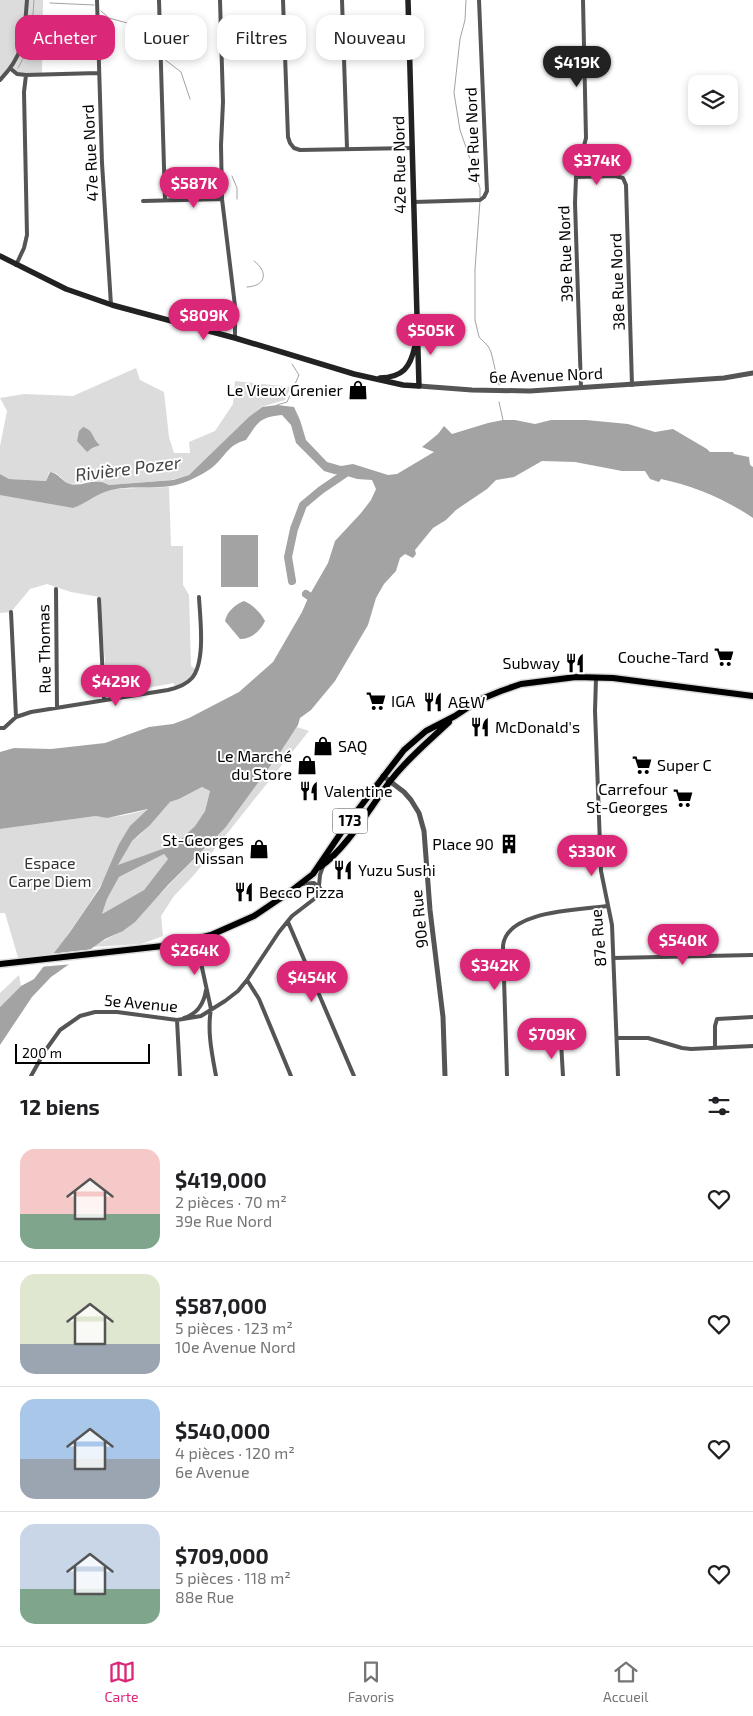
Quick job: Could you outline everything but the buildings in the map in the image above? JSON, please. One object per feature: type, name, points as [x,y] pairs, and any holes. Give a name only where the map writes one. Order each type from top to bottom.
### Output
[{"type":"main road","name":"42e Rue Nord","points":[[370,378],[394,376],[406,368],[410,363],[416,345],[408,0]]},
{"type":"main road","name":"6e Avenue Nord","points":[[0,256],[66,289],[112,306],[235,338],[370,378],[403,385],[421,386]]},
{"type":"main road","name":"42e Rue Nord","points":[[416,329],[421,386]]},
{"type":"main road","name":"173","points":[[0,964],[138,950],[196,940],[254,916],[302,884],[318,867],[343,829],[383,776],[404,750],[417,738],[479,700],[521,684],[565,677],[596,678],[675,685],[753,696]]},
{"type":"main road","name":"173","points":[[318,867],[325,863],[344,842],[390,781],[414,753],[455,716]]},
{"type":"street","points":[[0,80],[11,69],[23,43],[27,0]]},
{"type":"street","name":"47e Rue Nord","points":[[97,0],[102,163],[112,306]]},
{"type":"street","points":[[159,0],[164,200]]},
{"type":"street","points":[[220,0],[223,102],[221,145],[222,199],[235,306],[235,338]]},
{"type":"street","points":[[283,0],[288,137],[294,148],[300,150],[412,148]]},
{"type":"street","points":[[342,0],[347,148]]},
{"type":"street","name":"41e Rue Nord","points":[[414,202],[480,200],[487,191],[479,0]]},
{"type":"street","name":"39e Rue Nord","points":[[580,388],[575,203],[576,177],[586,138],[583,0]]},
{"type":"street","points":[[11,69],[17,74],[98,73]]},
{"type":"street","points":[[16,264],[24,248],[27,234],[24,92],[26,74]]},
{"type":"street","name":"38e Rue Nord","points":[[576,177],[615,176],[623,178],[626,185],[632,385]]},
{"type":"street","points":[[144,201],[222,199]]},
{"type":"street","name":"6e Avenue Nord","points":[[421,386],[523,392],[724,378],[753,373]]},
{"type":"street","name":"Rue Thomas","points":[[56,590],[58,707]]},
{"type":"street","points":[[0,728],[4,728],[16,717],[31,712],[179,687],[193,677],[200,659],[200,597]]},
{"type":"street","points":[[99,600],[104,700]]},
{"type":"street","points":[[10,612],[16,717]]},
{"type":"street","name":"87e Rue","points":[[596,678],[601,871],[612,925],[618,1076]]},
{"type":"street","name":"90e Rue","points":[[383,776],[404,792],[411,800],[419,814],[424,831],[430,910],[443,1017],[445,1076]]},
{"type":"street","name":"5e Avenue","points":[[31,1076],[52,1039],[60,1030],[80,1016],[95,1012],[117,1012],[177,1020],[201,1016],[225,1002],[247,980],[279,932],[299,910],[318,896],[320,875],[325,863]]},
{"type":"street","points":[[302,884],[314,884],[320,888]]},
{"type":"street","points":[[507,1076],[503,946],[505,936],[519,924],[535,916],[608,906]]},
{"type":"street","points":[[288,922],[354,1076]]},
{"type":"street","points":[[196,940],[211,1009],[209,1019],[210,1039],[216,1076]]},
{"type":"street","points":[[613,958],[753,954]]},
{"type":"street","points":[[247,980],[259,1000],[291,1076]]},
{"type":"street","points":[[180,1076],[177,1020],[188,1017],[198,1008],[204,999],[206,986]]},
{"type":"street","points":[[715,1046],[717,1019],[753,1017]]},
{"type":"street","points":[[617,1038],[648,1038],[682,1048],[753,1046]]},
{"type":"street","points":[[561,1042],[563,1076]]},
{"type":"green space","points":[[0,0],[43,0],[43,15],[15,15],[15,60],[42,60],[42,74],[17,74],[11,69],[0,80]]},
{"type":"green space","points":[[136,368],[140,380],[164,392],[169,437],[174,453],[190,453],[189,442],[215,431],[233,404],[235,381],[291,387],[285,400],[261,407],[189,475],[171,480],[109,485],[99,481],[68,484],[56,473],[49,472],[46,481],[9,479],[0,474],[0,446],[7,411],[0,398],[24,394],[73,396]]},
{"type":"green space","points":[[169,487],[171,546],[183,546],[183,585],[189,595],[191,666],[197,670],[193,677],[174,688],[174,683],[108,695],[99,597],[71,592],[47,584],[30,589],[11,612],[0,613],[0,493],[73,508],[112,489]]},
{"type":"green space","points":[[297,727],[309,731],[194,875],[174,896],[161,916],[163,936],[141,944],[92,947],[126,929],[205,848],[243,803]]},
{"type":"green space","points":[[202,787],[210,791],[205,811],[195,826],[176,844],[118,866],[132,841],[141,834],[170,802]]},
{"type":"green space","name":"Espace Carpe Diem","points":[[149,809],[89,904],[50,959],[19,961],[5,913],[0,913],[0,829],[96,816],[116,816]]},
{"type":"green space","points":[[164,854],[168,859],[144,890],[102,914],[107,899],[119,877]]},
{"type":"green space","points":[[19,975],[21,986],[0,1007],[0,993]]},
{"type":"shaded area","points":[[277,405],[294,407],[306,440],[327,462],[341,466],[353,464],[388,475],[397,474],[434,452],[422,447],[438,434],[444,426],[452,434],[503,420],[535,424],[551,420],[586,420],[628,424],[655,432],[673,429],[710,452],[733,452],[734,454],[749,457],[750,465],[753,467],[753,518],[720,499],[697,489],[661,479],[659,482],[650,479],[645,471],[622,471],[575,462],[542,461],[514,477],[496,480],[487,489],[433,528],[415,550],[416,554],[413,558],[405,554],[400,558],[396,571],[384,584],[376,598],[368,625],[335,681],[311,710],[300,718],[298,725],[281,751],[225,828],[168,885],[135,922],[123,931],[105,939],[51,977],[32,997],[0,1045],[0,1007],[21,986],[34,979],[70,932],[100,888],[119,844],[130,826],[148,809],[107,818],[96,816],[0,829],[0,752],[14,748],[51,749],[105,743],[149,727],[173,724],[189,718],[239,692],[273,662],[328,563],[335,541],[361,513],[371,500],[376,489],[372,480],[357,479],[324,471],[296,443],[291,425],[282,415],[264,419],[246,440],[235,444],[211,468],[188,481],[169,486],[111,490],[101,493],[73,508],[0,495],[0,474],[9,479],[46,481],[50,472],[56,474],[67,483],[75,485],[99,481],[109,485],[173,480],[189,475],[249,417],[262,407]],"holes":[[[202,787],[210,791],[205,811],[195,826],[176,844],[118,865],[132,841],[150,825],[170,802]],[[164,854],[168,859],[144,890],[102,914],[107,899],[119,877]]]},
{"type":"shaded area","points":[[83,427],[91,433],[100,445],[87,452],[77,441],[79,431]]},
{"type":"shaded area","points":[[221,535],[258,535],[258,587],[221,587]]},
{"type":"shaded area","points":[[244,601],[256,609],[265,621],[255,634],[248,638],[240,639],[225,621],[232,608]]},
{"type":"pier","points":[[94,949],[74,964],[39,967],[50,954]]},
{"type":"waterway","points":[[18,68],[29,43],[34,0]]},
{"type":"waterway","points":[[466,0],[465,20],[460,39],[454,93],[460,130],[480,188],[480,197]]},
{"type":"waterway","points":[[50,3],[94,5]]},
{"type":"waterway","points":[[101,11],[109,18],[125,22]]},
{"type":"waterway","points":[[165,60],[181,72],[190,99]]},
{"type":"waterway","points":[[232,176],[237,188],[237,199]]},
{"type":"waterway","points":[[480,201],[475,269],[475,320],[479,337],[491,352],[499,385]]},
{"type":"waterway","points":[[247,287],[254,286],[262,281],[262,269],[254,261]]},
{"type":"waterway","points":[[277,405],[287,402],[299,375],[292,364]]},
{"type":"waterway","points":[[499,402],[503,420]]},
{"type":"waterway","points":[[292,581],[288,557],[294,529],[303,505],[349,471]]},
{"type":"place","name":"Le Vieux Grenier","points":[[358,390]]},
{"type":"place","name":"Couche-Tard","points":[[724,657]]},
{"type":"place","name":"Subway","points":[[575,663]]},
{"type":"place","name":"IGA","points":[[376,701]]},
{"type":"place","name":"A&W","points":[[433,702]]},
{"type":"place","name":"McDonald's","points":[[480,727]]},
{"type":"place","name":"SAQ","points":[[323,746]]},
{"type":"place","name":"Le Marché du Store","points":[[307,765]]},
{"type":"place","name":"Super C","points":[[642,765]]},
{"type":"place","name":"Valentine","points":[[309,791]]},
{"type":"place","name":"Carrefour St-Georges","points":[[683,798]]},
{"type":"place","name":"Place 90","points":[[509,844]]},
{"type":"place","name":"St-Georges Nissan","points":[[259,849]]},
{"type":"place","name":"Yuzu Sushi","points":[[343,870]]},
{"type":"place","name":"Becco Pizza","points":[[244,892]]},
{"type":"water label","name":"Rivière Pozer","points":[[128,469]]}]
